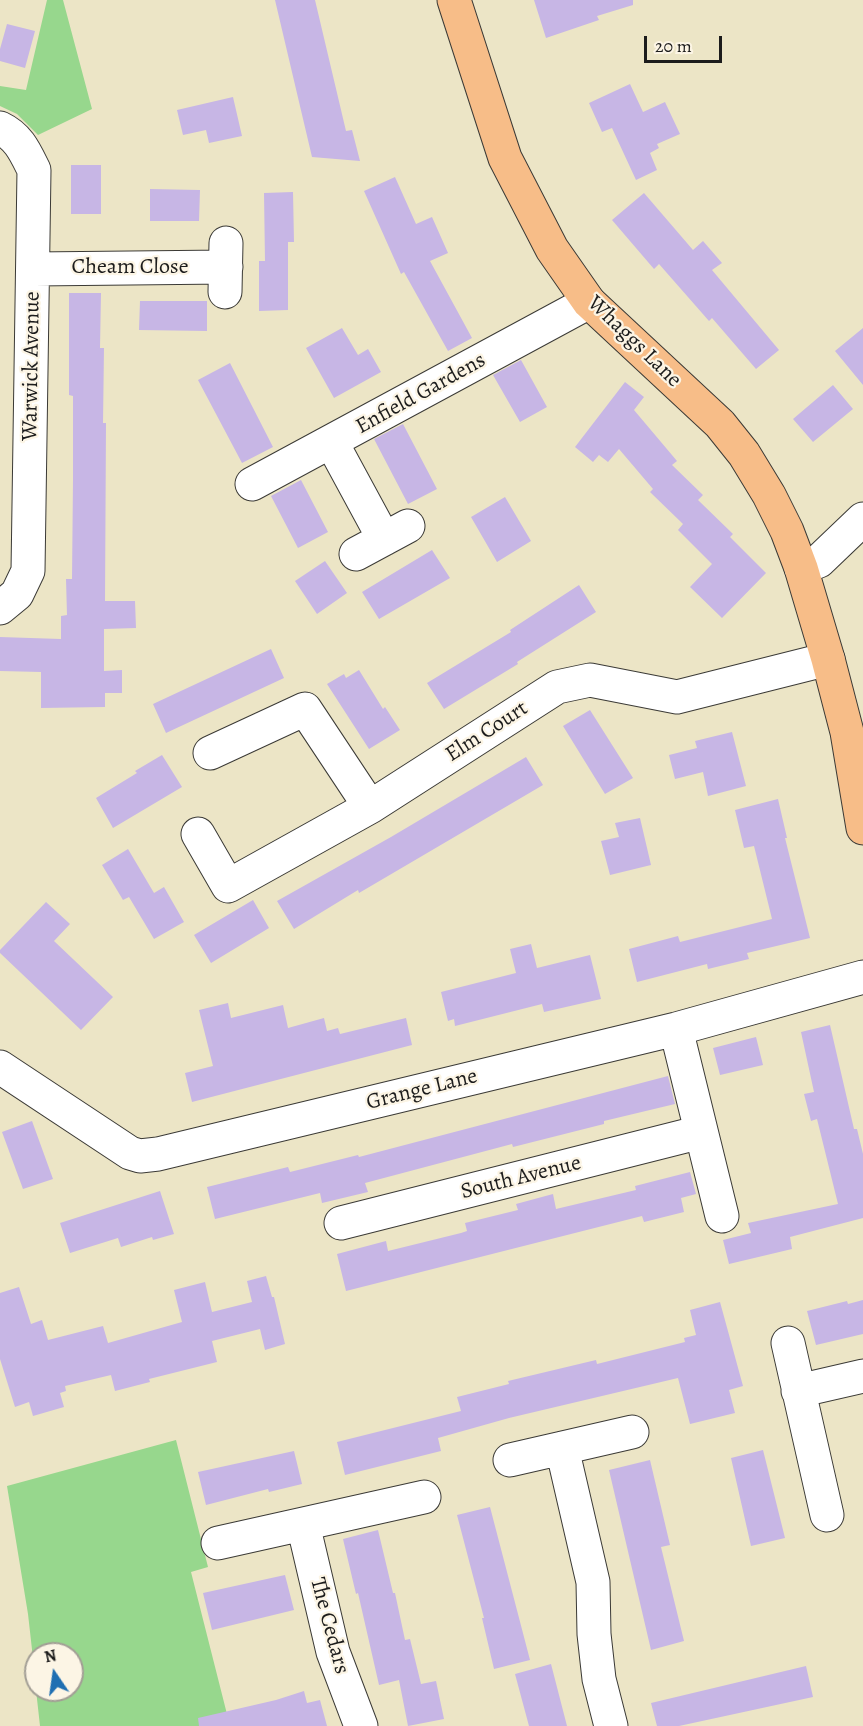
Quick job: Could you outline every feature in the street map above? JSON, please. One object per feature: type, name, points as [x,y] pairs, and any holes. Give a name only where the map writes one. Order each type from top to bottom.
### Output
[{"type":"main road","name":"Whaggs Lane","points":[[454,0],[505,158],[552,249],[589,302],[720,424],[744,454],[769,495],[787,531],[801,568],[847,732],[863,828]]},
{"type":"street","name":"Warwick Avenue","points":[[0,128],[12,134],[24,148],[34,170],[28,571],[17,594],[0,608]]},
{"type":"street","name":"Cheam Close","points":[[33,268],[226,268]]},
{"type":"street","name":"Enfield Gardens","points":[[252,484],[589,302]]},
{"type":"street","points":[[332,442],[383,539]]},
{"type":"street","points":[[801,568],[819,561],[863,519]]},
{"type":"street","name":"Elm Court","points":[[198,834],[228,886],[370,807],[557,687],[590,680],[676,697],[828,659]]},
{"type":"street","points":[[227,752],[305,709],[370,807]]},
{"type":"street","name":"Grange Lane","points":[[0,1066],[130,1153],[140,1156],[176,1151],[238,1134],[676,1029],[863,977]]},
{"type":"street","points":[[676,1029],[722,1216]]},
{"type":"street","name":"South Avenue","points":[[341,1223],[701,1132]]},
{"type":"street","points":[[788,1343],[827,1515]]},
{"type":"street","points":[[798,1391],[863,1376]]},
{"type":"street","points":[[510,1460],[633,1432]]},
{"type":"street","points":[[562,1448],[593,1582],[594,1634],[599,1679],[611,1726]]},
{"type":"street","points":[[218,1543],[424,1497]]},
{"type":"street","name":"The Cedars","points":[[303,1524],[333,1652],[361,1726]]},
{"type":"green space","points":[[47,0],[63,0],[92,109],[38,135],[17,114],[0,106],[0,86],[26,90]]},
{"type":"green space","points":[[176,1440],[208,1567],[191,1572],[230,1726],[40,1726],[37,1702],[84,1702],[84,1642],[31,1642],[7,1486]]},
{"type":"building","points":[[275,0],[315,0],[346,131],[352,130],[360,161],[312,157]]},
{"type":"building","points":[[534,0],[633,0],[633,5],[597,16],[599,20],[546,38]]},
{"type":"building","points":[[7,24],[35,31],[25,68],[0,61],[0,49]]},
{"type":"building","points":[[630,84],[643,112],[665,102],[680,134],[657,144],[659,148],[650,153],[657,170],[636,180],[612,128],[602,132],[589,103]]},
{"type":"building","points":[[233,97],[242,136],[209,143],[206,130],[183,135],[177,110]]},
{"type":"building","points":[[71,165],[101,165],[101,214],[71,214]]},
{"type":"building","points":[[395,177],[416,224],[432,217],[448,253],[430,261],[472,338],[448,351],[404,272],[401,274],[364,191]]},
{"type":"building","points":[[150,189],[200,190],[199,221],[150,221]]},
{"type":"building","points":[[293,192],[294,242],[288,242],[288,310],[259,311],[259,261],[265,261],[264,193]]},
{"type":"building","points":[[644,193],[693,250],[703,241],[722,263],[712,270],[779,350],[756,369],[712,318],[709,321],[659,264],[654,269],[612,220]]},
{"type":"building","points":[[69,293],[101,293],[100,348],[104,348],[103,423],[106,423],[105,601],[135,601],[136,628],[104,629],[104,671],[122,670],[122,693],[105,693],[105,707],[41,708],[41,672],[0,671],[0,637],[61,639],[61,616],[67,615],[66,579],[72,579],[73,480],[73,396],[69,395]]},
{"type":"building","points":[[140,301],[207,301],[207,331],[139,330]]},
{"type":"building","points":[[342,328],[358,355],[368,349],[381,372],[334,398],[306,348]]},
{"type":"building","points":[[863,328],[863,385],[835,351]]},
{"type":"building","points":[[521,360],[547,407],[520,422],[493,375]]},
{"type":"building","points":[[230,363],[273,447],[242,463],[198,380]]},
{"type":"building","points":[[625,382],[644,397],[634,410],[677,461],[672,465],[703,495],[698,500],[733,534],[730,537],[766,573],[722,618],[690,587],[712,564],[678,530],[683,524],[650,492],[653,489],[619,449],[608,462],[599,455],[593,462],[575,447]]},
{"type":"building","points":[[833,385],[853,409],[813,442],[793,419]]},
{"type":"building","points":[[403,424],[437,489],[408,504],[374,439]]},
{"type":"building","points":[[301,480],[328,532],[298,548],[271,496]]},
{"type":"building","points":[[505,497],[531,541],[497,562],[471,517]]},
{"type":"building","points":[[432,550],[450,578],[379,619],[362,592]]},
{"type":"building","points":[[325,561],[347,593],[317,614],[295,581]]},
{"type":"building","points":[[579,585],[596,612],[517,662],[518,664],[444,709],[427,683],[511,632],[510,630]]},
{"type":"building","points":[[271,649],[284,678],[166,733],[153,704]]},
{"type":"building","points":[[359,670],[383,709],[385,707],[400,730],[369,749],[327,684],[344,674],[346,678]]},
{"type":"building","points":[[590,710],[633,778],[605,794],[563,726]]},
{"type":"building","points":[[732,732],[746,786],[708,796],[703,772],[675,779],[669,755],[697,748],[695,741]]},
{"type":"building","points":[[162,755],[182,787],[113,828],[96,798]]},
{"type":"building","points":[[526,757],[543,785],[294,929],[277,901]]},
{"type":"building","points":[[778,799],[787,838],[785,838],[810,938],[747,953],[749,959],[708,969],[707,964],[637,982],[629,949],[678,936],[680,942],[772,919],[754,846],[744,848],[735,810]]},
{"type":"building","points":[[640,818],[651,865],[610,875],[601,841],[619,837],[615,823]]},
{"type":"building","points":[[128,849],[154,893],[164,887],[184,922],[154,939],[129,897],[123,900],[102,865]]},
{"type":"building","points":[[253,900],[269,928],[211,963],[194,935]]},
{"type":"building","points":[[46,902],[70,924],[54,941],[113,997],[81,1030],[0,953],[0,950]]},
{"type":"building","points":[[531,944],[537,968],[590,955],[601,999],[544,1012],[542,1004],[455,1026],[454,1019],[448,1021],[441,992],[516,973],[510,949]]},
{"type":"building","points":[[228,1003],[231,1018],[283,1005],[288,1028],[324,1018],[327,1031],[338,1028],[340,1034],[406,1018],[412,1045],[192,1102],[185,1073],[213,1066],[199,1010]]},
{"type":"building","points":[[830,1025],[854,1129],[857,1129],[863,1154],[863,1218],[790,1237],[792,1249],[729,1264],[723,1240],[751,1233],[748,1223],[838,1204],[817,1119],[811,1121],[804,1094],[814,1092],[801,1032]]},
{"type":"building","points":[[756,1037],[763,1065],[720,1075],[713,1048]]},
{"type":"building","points":[[668,1076],[675,1104],[604,1121],[604,1124],[513,1147],[512,1144],[365,1183],[368,1192],[322,1203],[320,1193],[215,1219],[207,1187],[288,1167],[290,1172],[358,1155],[359,1157]]},
{"type":"building","points":[[32,1121],[53,1179],[23,1189],[2,1132]]},
{"type":"building","points":[[690,1172],[696,1194],[681,1198],[684,1212],[644,1222],[642,1216],[346,1291],[337,1254],[386,1241],[388,1251],[461,1233],[467,1231],[465,1223],[518,1210],[516,1204],[553,1194],[556,1209],[636,1190],[635,1186]]},
{"type":"building","points":[[160,1191],[174,1234],[153,1240],[152,1237],[121,1247],[118,1238],[70,1253],[60,1223]]},
{"type":"building","points":[[266,1276],[272,1297],[274,1297],[285,1344],[265,1350],[260,1329],[212,1341],[217,1362],[149,1379],[150,1382],[115,1391],[111,1375],[65,1386],[66,1391],[60,1393],[64,1407],[33,1416],[29,1402],[15,1407],[0,1359],[0,1293],[19,1287],[31,1324],[42,1320],[48,1340],[103,1326],[108,1343],[182,1322],[174,1290],[205,1282],[212,1312],[252,1302],[247,1281]]},
{"type":"building","points":[[863,1300],[863,1334],[816,1345],[807,1311],[847,1301],[848,1304]]},
{"type":"building","points":[[720,1302],[743,1386],[729,1390],[735,1413],[690,1424],[678,1378],[509,1418],[438,1438],[441,1451],[345,1475],[337,1442],[461,1411],[457,1397],[509,1384],[508,1381],[596,1360],[597,1364],[685,1342],[684,1338],[696,1335],[690,1310]]},
{"type":"building","points":[[763,1450],[785,1538],[751,1546],[731,1458]]},
{"type":"building","points":[[294,1451],[302,1484],[269,1492],[268,1489],[206,1505],[198,1472]]},
{"type":"building","points":[[650,1460],[670,1545],[661,1547],[684,1641],[651,1650],[609,1470]]},
{"type":"building","points":[[490,1507],[530,1660],[494,1669],[482,1618],[484,1618],[457,1515]]},
{"type":"building","points":[[378,1530],[405,1640],[410,1639],[421,1684],[436,1681],[444,1719],[408,1726],[399,1680],[379,1685],[343,1539]]},
{"type":"building","points":[[285,1575],[294,1610],[212,1630],[203,1593]]},
{"type":"building","points":[[551,1664],[567,1726],[529,1726],[515,1674]]},
{"type":"building","points":[[806,1666],[813,1697],[679,1726],[657,1726],[651,1703]]},
{"type":"building","points":[[304,1691],[307,1703],[320,1700],[327,1726],[199,1726],[198,1718],[276,1700]]}]
